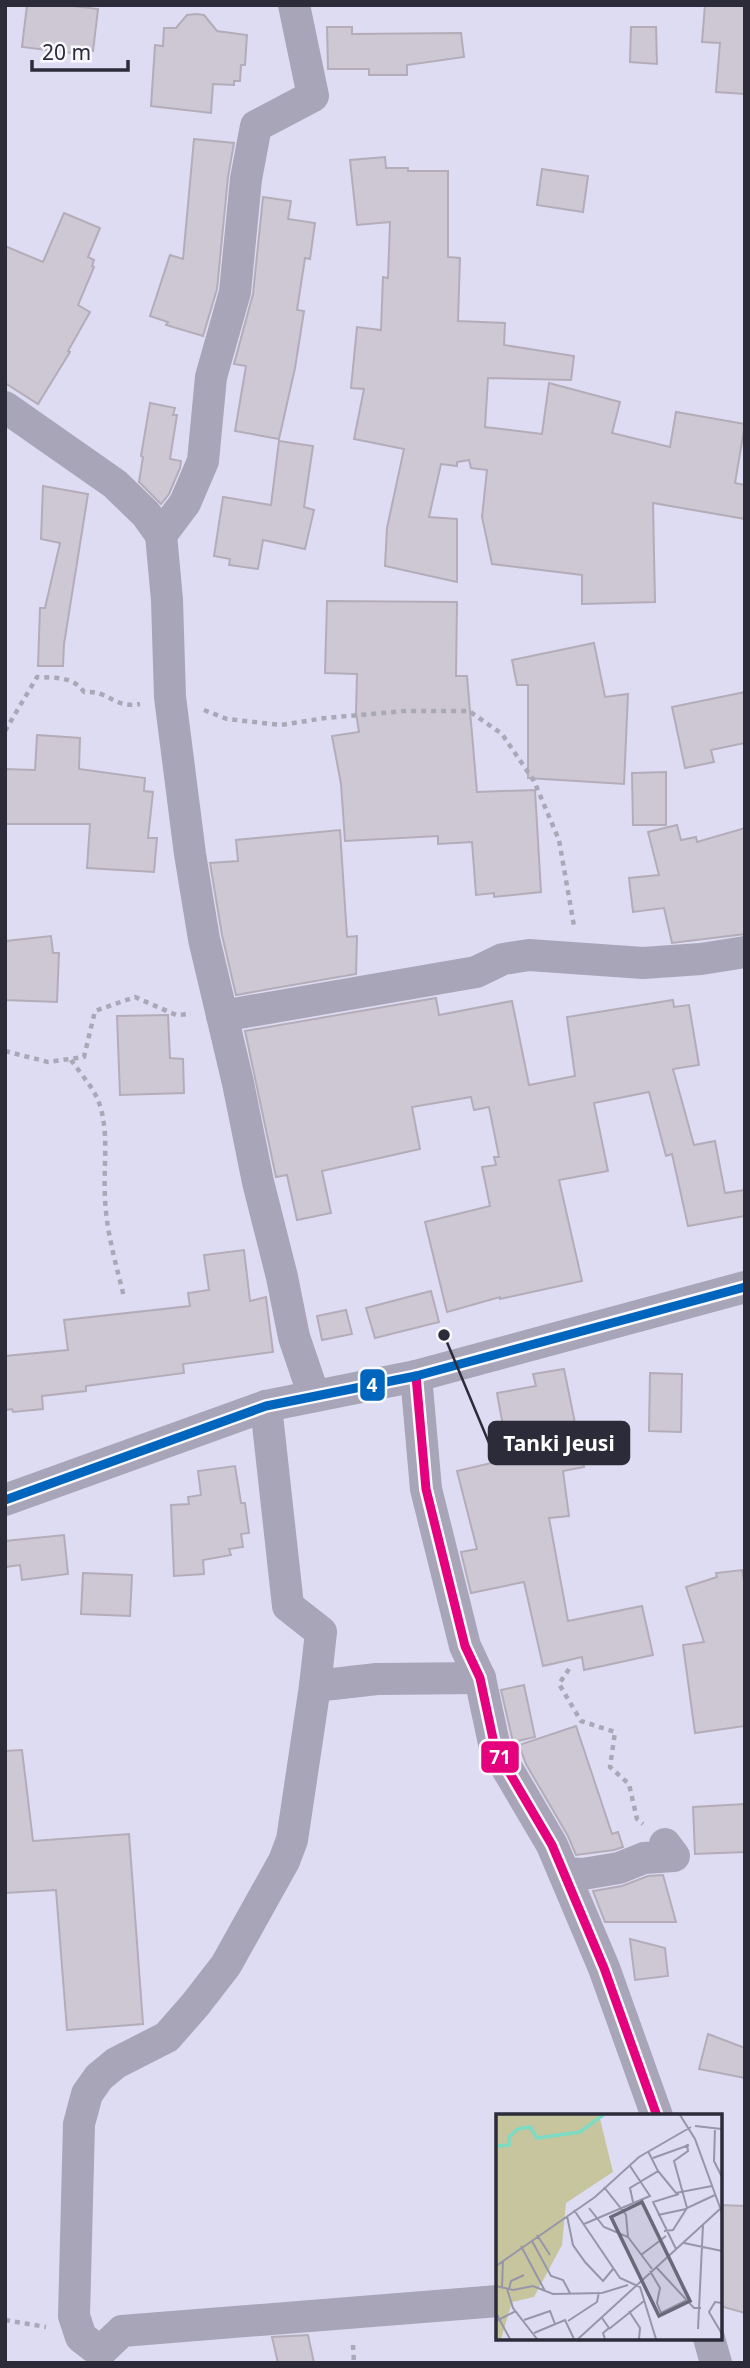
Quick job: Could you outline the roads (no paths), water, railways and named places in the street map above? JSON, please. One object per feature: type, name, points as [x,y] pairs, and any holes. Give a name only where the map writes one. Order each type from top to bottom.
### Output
[{"type":"street","points":[[161,535],[185,503],[203,461],[211,377],[235,292],[246,179],[256,126],[313,96],[294,5]]},
{"type":"street","points":[[5,407],[115,484],[146,514],[161,535],[167,600],[170,696],[204,939],[294,1337],[314,1396]]},
{"type":"street","points":[[222,1016],[476,972],[503,959],[529,955],[643,963],[702,959],[745,952]]},
{"type":"street","points":[[5,1500],[266,1406],[416,1376],[745,1287]]},
{"type":"street","points":[[416,1376],[426,1489],[465,1646],[480,1678],[495,1748],[552,1845],[604,1968],[656,2114]]},
{"type":"street","points":[[266,1406],[288,1606],[321,1632],[292,1840],[284,1861],[226,1965],[174,2029],[155,2044],[116,2063],[99,2077],[87,2094],[79,2124],[73,2292],[75,2323],[86,2343],[102,2350],[122,2331],[496,2301]]},
{"type":"street","points":[[315,1686],[377,1679],[480,1678]]},
{"type":"street","points":[[564,1873],[583,1874],[619,1868],[645,1858],[674,1856],[665,1844]]},
{"type":"street","points":[[710,2340],[716,2363]]},
{"type":"place","name":"Tanki Jeusi","points":[[444,1335]]}]
